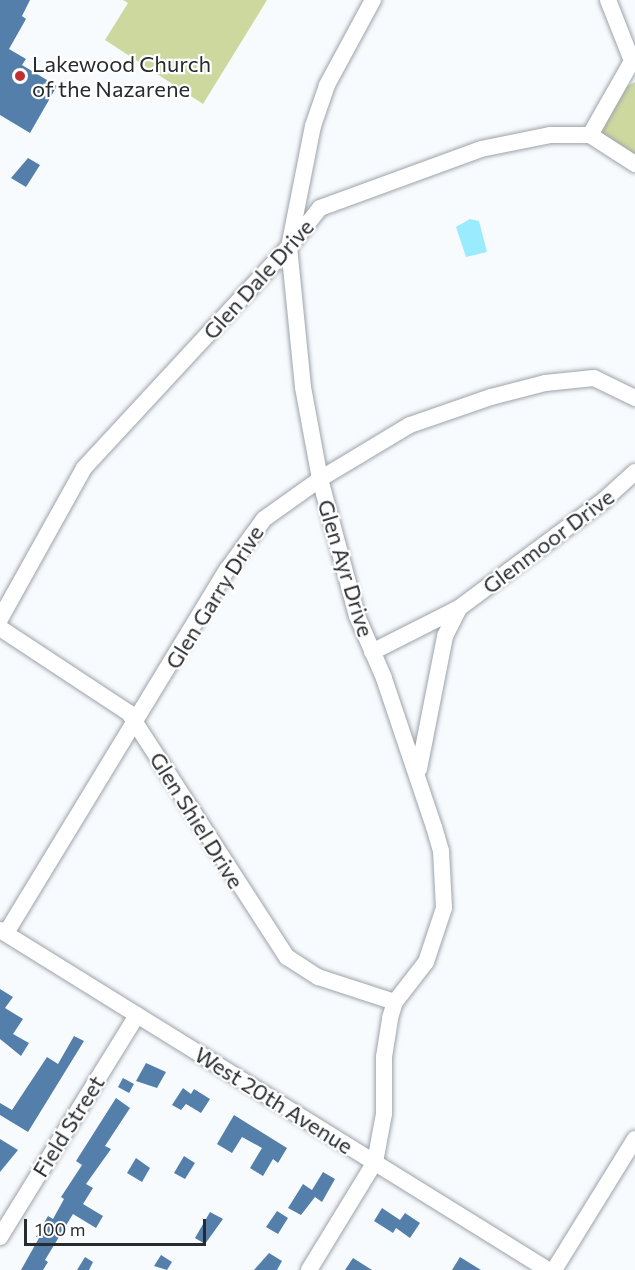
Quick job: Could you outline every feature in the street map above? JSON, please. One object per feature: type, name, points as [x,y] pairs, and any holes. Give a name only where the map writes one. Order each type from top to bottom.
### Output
[{"type":"street","name":"Glen Ayr Drive","points":[[373,0],[327,85],[313,126],[289,247],[303,387],[320,479],[351,597],[418,774],[441,851],[444,908],[426,962],[395,1002],[386,1036],[384,1114],[375,1162]]},
{"type":"street","points":[[608,0],[634,62],[590,135],[635,165]]},
{"type":"street","name":"Glen Dale Drive","points":[[0,620],[84,468],[289,247],[320,208],[481,149],[550,135],[590,135]]},
{"type":"street","name":"Glen Garry Drive","points":[[3,931],[189,638],[227,570],[264,519],[320,479],[410,425],[534,386],[594,378],[635,398]]},
{"type":"street","name":"Glenmoor Drive","points":[[372,652],[459,608],[603,501],[635,472]]},
{"type":"street","points":[[418,774],[445,636],[459,608]]},
{"type":"street","name":"Glen Shiel Drive","points":[[0,628],[105,695],[134,722],[287,957],[318,977],[395,1002]]},
{"type":"street","name":"West 20th Avenue","points":[[3,931],[548,1270]]},
{"type":"street","name":"Field Street","points":[[0,1237],[137,1015]]},
{"type":"street","points":[[554,1270],[635,1139]]},
{"type":"street","points":[[309,1270],[375,1162]]},
{"type":"green space","points":[[123,0],[267,0],[203,104],[105,40],[128,3]]},
{"type":"green space","points":[[635,82],[635,158],[603,134],[603,129],[626,87]]},
{"type":"water","points":[[470,219],[479,221],[487,252],[466,257],[456,227]]},
{"type":"building","name":"Lakewood Church of the Nazarene","points":[[0,0],[30,0],[22,16],[26,19],[9,49],[26,59],[22,65],[57,86],[30,133],[0,115]]},
{"type":"building","points":[[28,158],[40,165],[26,187],[11,178]]},
{"type":"building","points":[[0,989],[13,997],[5,1008],[23,1019],[13,1034],[29,1043],[21,1056],[0,1039]]},
{"type":"building","points":[[74,1036],[84,1041],[28,1132],[0,1115],[0,1103],[12,1110],[47,1057],[58,1064]]},
{"type":"building","points":[[146,1063],[166,1072],[157,1088],[136,1081]]},
{"type":"building","points":[[123,1078],[134,1084],[129,1093],[118,1087]]},
{"type":"building","points":[[183,1088],[191,1094],[194,1089],[210,1099],[201,1113],[186,1104],[181,1110],[172,1105]]},
{"type":"building","points":[[116,1098],[130,1108],[105,1146],[111,1149],[86,1184],[93,1188],[83,1204],[103,1216],[96,1228],[73,1214],[45,1260],[48,1262],[43,1270],[21,1270],[48,1216],[53,1219],[64,1199],[61,1197],[82,1165],[76,1161]]},
{"type":"building","points":[[234,1115],[287,1148],[278,1163],[273,1159],[263,1176],[250,1168],[262,1148],[242,1137],[232,1153],[217,1144]]},
{"type":"building","points":[[0,1139],[18,1150],[0,1172]]},
{"type":"building","points":[[184,1156],[195,1163],[185,1179],[174,1173]]},
{"type":"building","points":[[136,1158],[150,1168],[142,1182],[127,1173]]},
{"type":"building","points":[[323,1172],[335,1179],[322,1202],[315,1197],[301,1215],[288,1208],[303,1184],[312,1190]]},
{"type":"building","points":[[382,1208],[400,1220],[405,1213],[420,1223],[410,1238],[396,1228],[393,1233],[374,1221]]},
{"type":"building","points":[[277,1211],[288,1218],[278,1234],[266,1227]]},
{"type":"building","points":[[210,1212],[223,1219],[205,1244],[195,1238]]},
{"type":"building","points":[[269,1253],[282,1261],[277,1270],[254,1270]]},
{"type":"building","points":[[161,1255],[172,1262],[167,1270],[154,1266]]},
{"type":"building","points":[[85,1257],[93,1262],[89,1270],[77,1270]]},
{"type":"building","points":[[460,1257],[481,1270],[452,1270]]},
{"type":"building","points":[[353,1258],[372,1270],[345,1270]]},
{"type":"place","name":"Lakewood Church of the Nazarene","points":[[20,76]]}]
